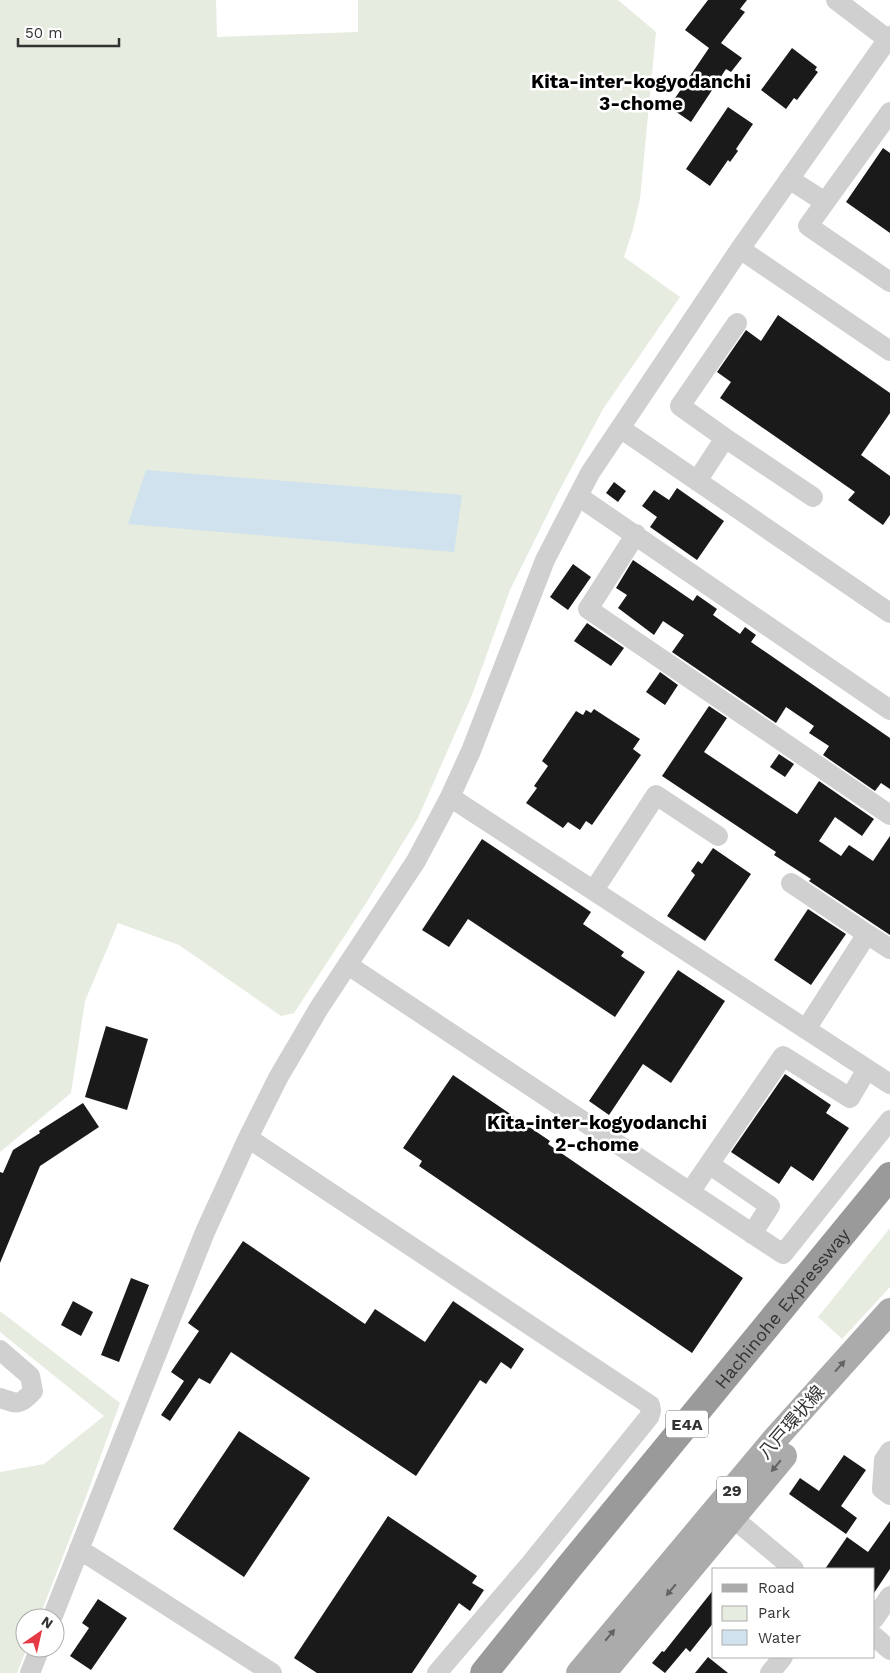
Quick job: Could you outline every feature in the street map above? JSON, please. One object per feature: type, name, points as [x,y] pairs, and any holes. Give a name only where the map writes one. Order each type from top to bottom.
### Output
[{"type":"highway","name":"Hachinohe Expressway","points":[[484,1673],[890,1176]]},
{"type":"main road","name":"八戸環状線","points":[[578,1673],[774,1440],[890,1311]]},
{"type":"main road","name":"八戸環状線","points":[[603,1673],[789,1450],[890,1338]]},
{"type":"street","points":[[56,1608],[205,1232],[248,1138],[278,1078],[319,1008],[416,861],[450,796],[471,751],[545,560],[590,473],[740,249],[889,38],[836,0]]},
{"type":"street","points":[[890,112],[808,226],[890,282]]},
{"type":"street","points":[[789,179],[825,202]]},
{"type":"street","points":[[740,249],[890,350]]},
{"type":"street","points":[[737,323],[680,406],[813,497]]},
{"type":"street","points":[[620,428],[890,613]]},
{"type":"street","points":[[698,481],[725,438]]},
{"type":"street","points":[[578,496],[890,710]]},
{"type":"street","points":[[636,534],[588,609],[890,815]]},
{"type":"street","points":[[594,890],[656,795],[718,836]]},
{"type":"street","points":[[450,796],[890,1084]]},
{"type":"street","points":[[792,883],[890,949]]},
{"type":"street","points":[[806,1029],[867,934]]},
{"type":"street","points":[[348,965],[783,1254],[890,1120]]},
{"type":"street","points":[[690,1192],[784,1056],[850,1098],[868,1069]]},
{"type":"street","points":[[248,1138],[650,1405],[649,1417],[532,1563],[437,1673]]},
{"type":"street","points":[[709,1164],[770,1206],[752,1234]]},
{"type":"street","points":[[0,1350],[30,1376],[33,1391],[24,1401],[15,1404],[0,1398]]},
{"type":"street","points":[[890,1451],[884,1460],[882,1489],[890,1495]]},
{"type":"street","points":[[733,1518],[793,1568]]},
{"type":"street","points":[[79,1549],[272,1673]]},
{"type":"street","points":[[875,1618],[890,1596]]},
{"type":"street","points":[[875,1637],[890,1650]]},
{"type":"street","points":[[30,1673],[36,1658]]},
{"type":"street","points":[[770,1673],[782,1658]]},
{"type":"green space","points":[[0,0],[216,0],[217,37],[358,32],[358,0],[618,0],[656,32],[640,199],[624,257],[680,297],[603,409],[557,495],[510,590],[472,695],[418,818],[368,900],[294,1013],[281,1016],[179,945],[118,923],[85,1001],[71,1093],[0,1152]]},
{"type":"green space","points":[[890,1228],[890,1287],[842,1339],[818,1317]]},
{"type":"green space","points":[[0,1311],[120,1403],[43,1608],[15,1608],[15,1658],[23,1658],[17,1673],[0,1673],[0,1472],[44,1464],[104,1416],[0,1332]]},
{"type":"water","points":[[146,470],[462,495],[454,552],[128,524]]},
{"type":"building","points":[[708,0],[747,0],[740,9],[745,12],[721,43],[742,58],[731,72],[726,69],[691,122],[669,107],[709,48],[685,30]]},
{"type":"building","points":[[792,48],[817,67],[815,70],[818,72],[797,100],[794,98],[786,109],[761,90]]},
{"type":"building","points":[[728,107],[753,124],[736,149],[738,151],[730,162],[728,160],[710,186],[686,169]]},
{"type":"building","points":[[883,148],[890,153],[890,233],[846,202]]},
{"type":"building","points":[[778,315],[890,393],[890,413],[861,455],[890,476],[890,515],[883,525],[848,500],[855,492],[720,398],[731,382],[717,372],[746,330],[761,341]]},
{"type":"building","points":[[614,482],[626,491],[618,502],[606,493]]},
{"type":"building","points":[[677,488],[724,521],[697,560],[650,527],[657,517],[642,506],[654,490],[669,500]]},
{"type":"building","points":[[633,560],[693,601],[697,595],[717,609],[713,615],[740,634],[745,627],[756,635],[751,642],[890,738],[890,789],[881,783],[875,791],[823,755],[829,746],[809,733],[814,726],[786,707],[776,723],[672,652],[684,635],[663,621],[654,635],[618,608],[627,595],[616,588]]},
{"type":"building","points":[[573,564],[591,577],[568,610],[550,597]]},
{"type":"building","points":[[587,623],[624,648],[611,666],[574,641]]},
{"type":"building","points":[[660,672],[678,685],[665,705],[646,692]]},
{"type":"building","points":[[709,706],[727,718],[704,752],[797,814],[819,781],[874,819],[862,836],[835,817],[819,841],[841,856],[849,845],[873,861],[890,836],[890,935],[809,881],[811,879],[774,855],[776,852],[662,776]]},
{"type":"building","points":[[594,709],[640,739],[633,749],[641,755],[592,825],[586,821],[580,830],[568,822],[563,828],[526,803],[537,788],[534,786],[548,766],[542,761],[576,711],[583,715],[586,710],[591,713]]},
{"type":"building","points":[[779,754],[794,764],[785,777],[770,767]]},
{"type":"building","points":[[482,839],[591,912],[583,924],[624,952],[621,956],[645,972],[615,1017],[468,919],[449,947],[422,930]]},
{"type":"building","points":[[713,848],[751,874],[705,941],[667,916],[695,875],[691,871],[698,861],[702,864]]},
{"type":"building","points":[[808,909],[846,934],[811,985],[774,960]]},
{"type":"building","points":[[678,970],[725,1001],[671,1083],[643,1064],[609,1115],[589,1101]]},
{"type":"building","points":[[106,1026],[148,1039],[127,1110],[85,1097]]},
{"type":"building","points":[[785,1074],[831,1105],[826,1113],[849,1128],[813,1181],[791,1166],[779,1184],[731,1152]]},
{"type":"building","points":[[453,1075],[550,1141],[548,1144],[743,1278],[692,1353],[419,1166],[422,1161],[403,1148]]},
{"type":"building","points":[[83,1103],[99,1127],[40,1166],[0,1263],[0,1172],[3,1173],[13,1150]]},
{"type":"building","points":[[243,1241],[365,1324],[375,1309],[425,1342],[453,1301],[524,1349],[511,1369],[501,1362],[486,1384],[480,1380],[416,1476],[231,1352],[210,1384],[199,1378],[170,1421],[161,1415],[184,1381],[171,1372],[199,1331],[188,1323]]},
{"type":"building","points":[[131,1278],[149,1285],[119,1362],[101,1355]]},
{"type":"building","points":[[73,1301],[93,1312],[81,1336],[61,1325]]},
{"type":"building","points":[[239,1431],[310,1478],[244,1577],[173,1529]]},
{"type":"building","points":[[844,1455],[866,1470],[841,1506],[857,1518],[846,1534],[789,1494],[800,1478],[819,1491]]},
{"type":"building","points":[[388,1516],[477,1576],[472,1583],[484,1590],[470,1611],[459,1603],[412,1673],[317,1673],[294,1658]]},
{"type":"building","points":[[890,1521],[890,1569],[875,1592],[875,1568],[826,1568],[847,1537],[868,1552]]},
{"type":"building","points":[[712,1592],[712,1624],[690,1652],[686,1648],[665,1673],[652,1663],[662,1651],[664,1652]]},
{"type":"building","points":[[98,1599],[127,1618],[91,1670],[70,1656],[89,1628],[82,1623]]},
{"type":"building","points":[[708,1657],[728,1673],[695,1673]]},
{"type":"district","name":"Kita-inter-kogyodanchi 3-chome","points":[[641,92]]},
{"type":"district","name":"Kita-inter-kogyodanchi 2-chome","points":[[597,1133]]}]
